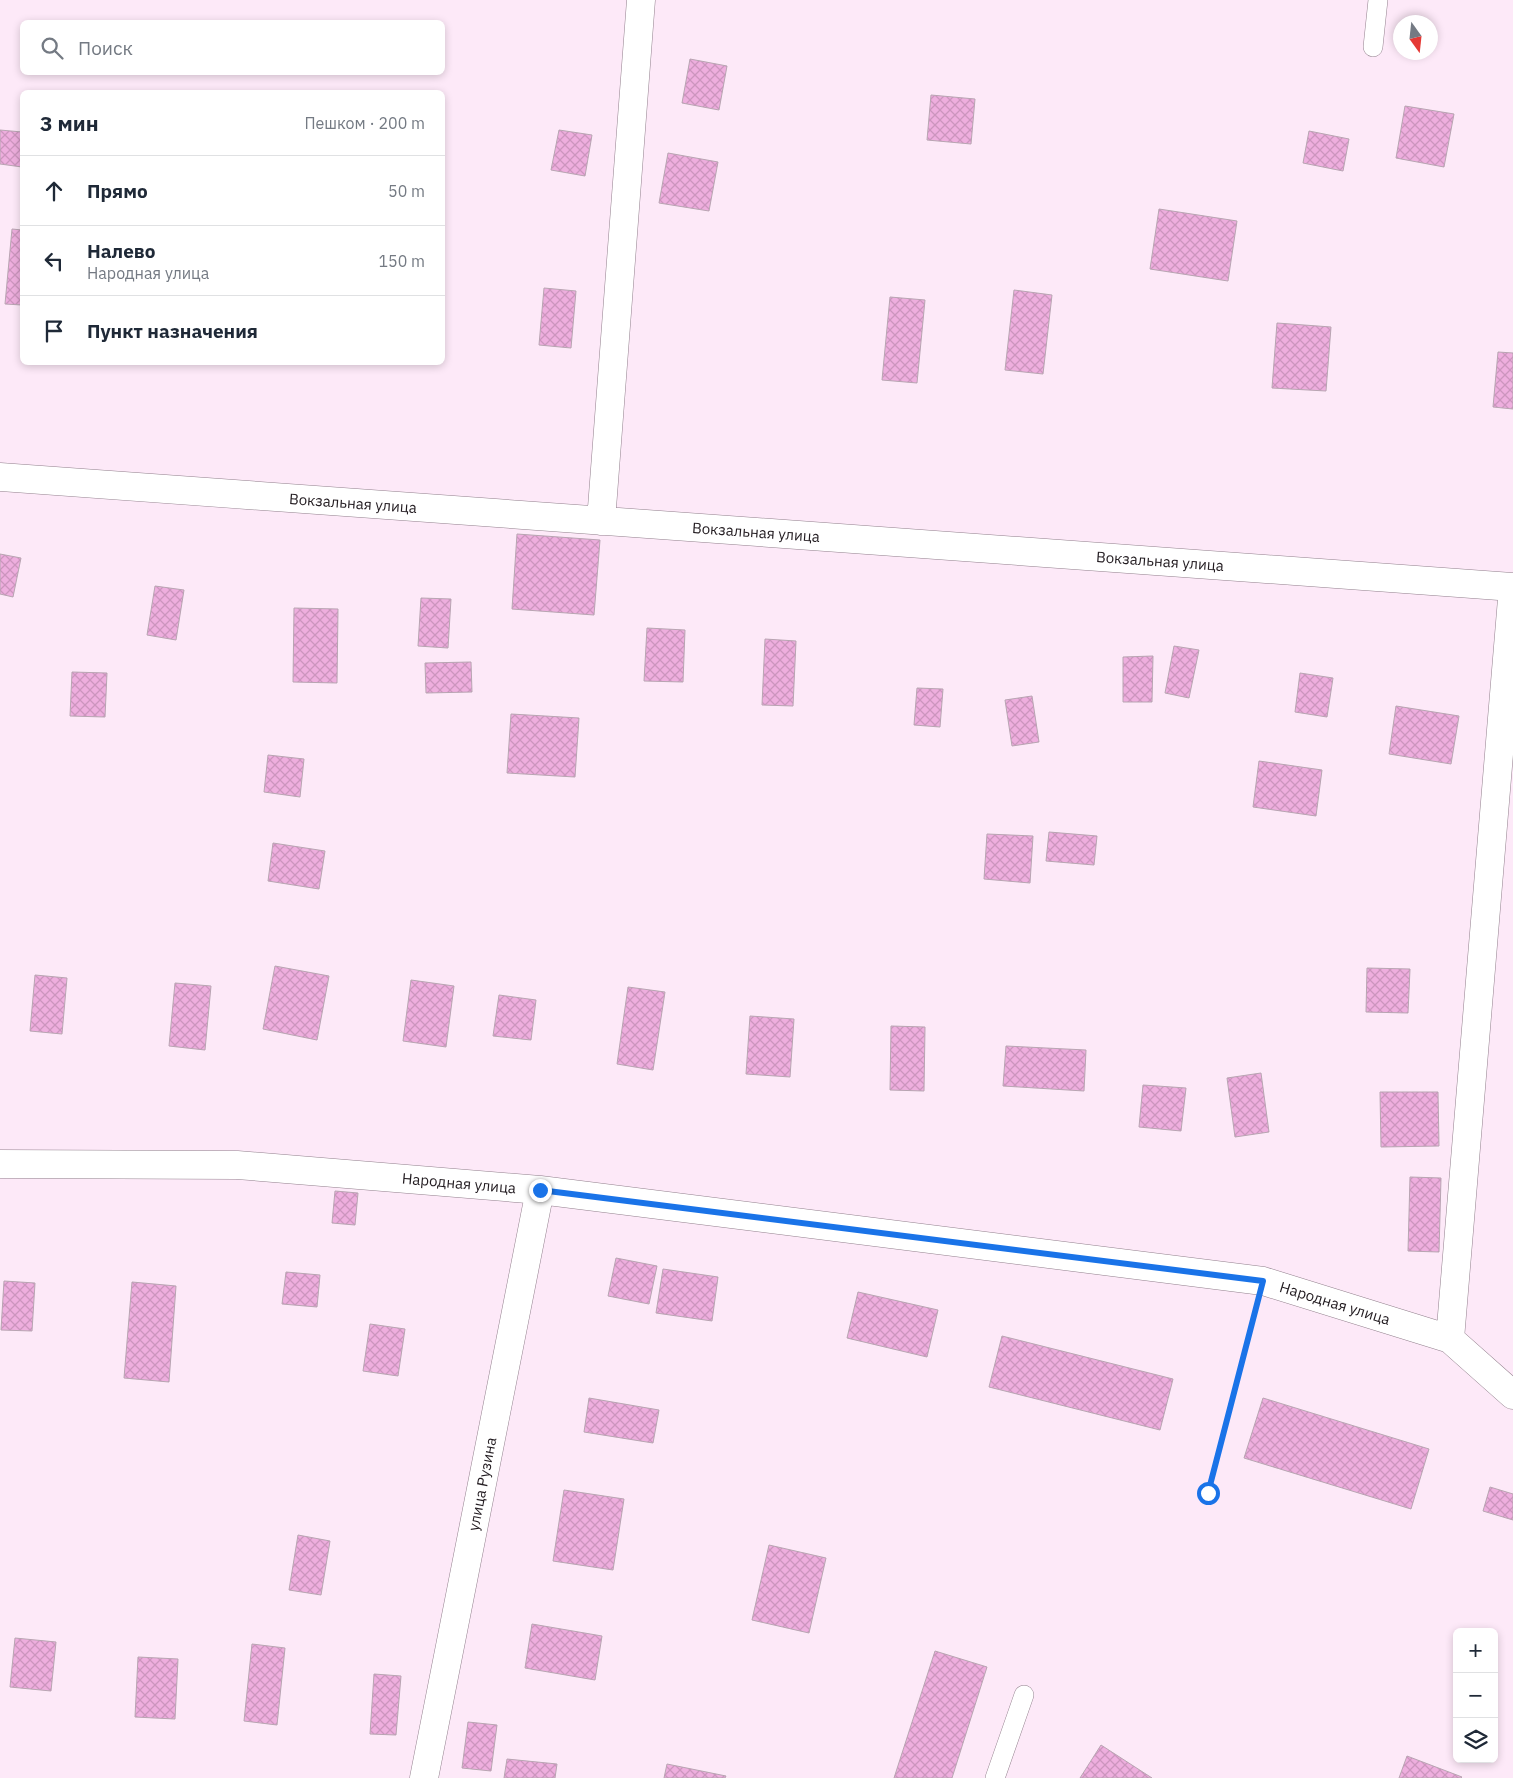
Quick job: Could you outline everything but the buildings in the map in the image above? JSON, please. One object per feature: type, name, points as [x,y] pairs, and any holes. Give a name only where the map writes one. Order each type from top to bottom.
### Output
[{"type":"street","points":[[601,521],[641,0]]},
{"type":"street","name":"Вокзальная улица","points":[[0,477],[1513,587]]},
{"type":"street","points":[[1450,1340],[1513,587]]},
{"type":"street","name":"Народная улица","points":[[0,1164],[237,1165],[540,1190],[1263,1281],[1450,1340],[1513,1394]]},
{"type":"street","name":"улица Рузина","points":[[424,1778],[540,1190]]},
{"type":"lane","points":[[1373,47],[1378,0]]},
{"type":"lane","points":[[995,1778],[1024,1695]]},
{"type":"path","points":[[1208,1493],[1263,1281]]},
{"type":"route","points":[[540,1190],[1263,1281],[1208,1493]]}]
